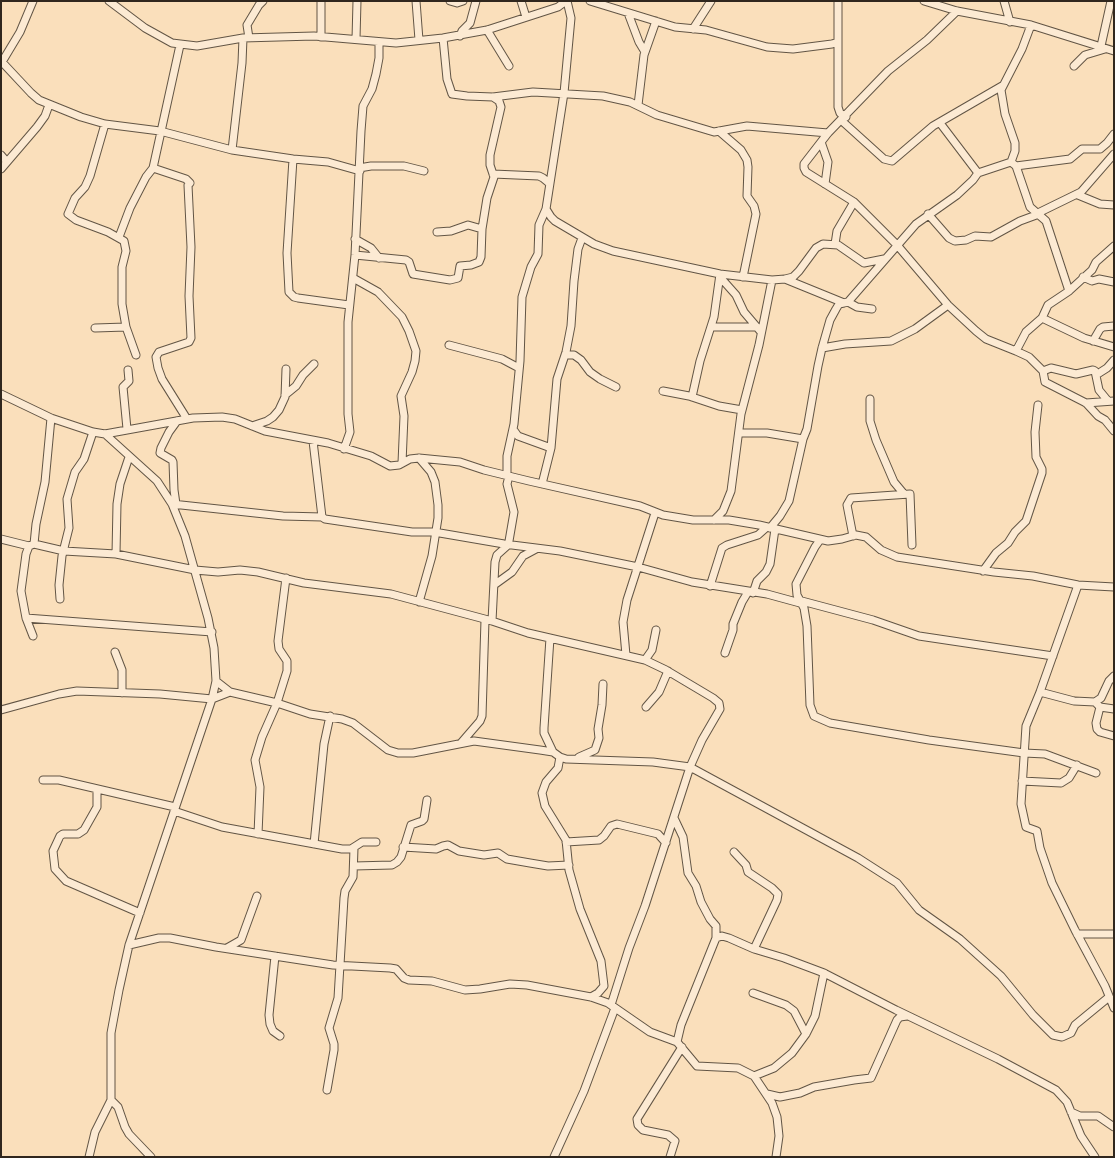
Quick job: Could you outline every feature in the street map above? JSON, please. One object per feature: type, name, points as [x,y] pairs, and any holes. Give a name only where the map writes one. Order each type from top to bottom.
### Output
[{"type":"street","points":[[33,1],[20,32],[2,61],[31,93],[49,105],[105,124],[160,131],[232,150],[328,162],[360,170],[371,166],[396,166],[424,171]]},
{"type":"street","points":[[109,1],[145,28],[172,43],[197,46],[246,38],[321,37],[379,42],[460,36],[487,30],[558,7],[567,1],[571,18],[558,141],[546,209],[539,225],[538,254],[531,267],[522,297],[520,361],[513,429],[508,450],[508,484],[514,512],[508,544],[496,558],[488,620],[482,716],[461,743]]},
{"type":"street","points":[[232,150],[247,25],[263,1]]},
{"type":"street","points":[[321,1],[321,37]]},
{"type":"street","points":[[356,39],[357,1]]},
{"type":"street","points":[[416,1],[419,40]]},
{"type":"street","points":[[450,1],[457,3],[463,1]]},
{"type":"street","points":[[460,36],[470,23],[476,1]]},
{"type":"street","points":[[521,1],[526,17]]},
{"type":"street","points":[[590,1],[675,27],[706,30],[767,47],[811,47],[838,42]]},
{"type":"street","points":[[693,29],[711,1]]},
{"type":"street","points":[[838,1],[838,107],[844,119],[889,161],[900,155],[933,126],[1002,86],[1007,80],[1022,49],[1031,26]]},
{"type":"street","points":[[924,1],[957,11],[1031,26],[1107,49]]},
{"type":"street","points":[[1004,1],[1010,22]]},
{"type":"street","points":[[1107,49],[1111,1]]},
{"type":"street","points":[[957,11],[927,40],[888,71],[844,119],[828,133],[804,164],[804,168],[806,172],[854,202],[897,245],[948,305],[986,339],[1016,350],[1028,357],[1043,371],[1045,382],[1086,403],[1114,431]]},
{"type":"street","points":[[628,13],[638,40],[645,52]]},
{"type":"street","points":[[638,105],[645,52],[656,21]]},
{"type":"street","points":[[487,30],[509,66]]},
{"type":"street","points":[[443,38],[447,79],[452,94],[493,97],[533,92],[564,93],[620,99],[638,105],[657,115],[709,131],[747,126],[828,133]]},
{"type":"street","points":[[344,449],[350,432],[347,372],[349,305],[355,255],[364,106],[372,89],[376,74],[379,42]]},
{"type":"street","points":[[119,237],[130,208],[146,177],[153,168],[180,45]]},
{"type":"street","points":[[1074,66],[1085,55],[1107,49]]},
{"type":"street","points":[[1002,86],[1005,114],[1015,144],[1013,164],[1030,207],[1046,221],[1069,291]]},
{"type":"street","points":[[355,255],[408,260],[411,272],[416,275],[444,280],[458,278],[460,266],[475,264],[481,259],[482,229],[487,198],[493,180],[489,162],[490,154],[501,107],[499,101],[493,97]]},
{"type":"street","points":[[1,169],[37,127],[45,116],[49,105]]},
{"type":"street","points":[[940,123],[978,173]]},
{"type":"street","points":[[105,124],[90,176],[85,187],[75,198],[68,214],[76,220],[119,237],[124,241],[126,246],[121,287],[126,327],[136,355]]},
{"type":"street","points":[[719,131],[741,150],[747,160],[747,196],[754,206],[756,214],[743,277]]},
{"type":"street","points":[[710,586],[722,548],[727,544],[758,535],[771,528],[789,501],[807,429],[822,348],[830,320],[839,304],[851,300],[916,224],[957,194],[978,173],[1013,164],[1070,159],[1082,149],[1100,149],[1114,134]]},
{"type":"street","points":[[822,142],[828,162],[826,184]]},
{"type":"street","points":[[928,214],[949,238],[955,241],[966,240],[975,236],[991,236],[1078,194],[1114,154]]},
{"type":"street","points":[[1,155],[8,162]]},
{"type":"street","points":[[294,159],[287,253],[289,292],[298,298],[349,305]]},
{"type":"street","points":[[153,168],[190,182],[188,185],[191,247],[189,296],[191,338],[189,342],[158,352],[156,357],[162,379],[187,419]]},
{"type":"street","points":[[493,174],[539,176],[549,184]]},
{"type":"street","points":[[1078,194],[1100,204],[1114,205]]},
{"type":"street","points":[[835,244],[837,230],[854,202]]},
{"type":"street","points":[[546,209],[550,217],[582,238],[613,251],[720,276],[772,280],[793,277],[818,246],[835,244],[864,263],[884,260]]},
{"type":"street","points":[[437,232],[451,231],[468,225],[482,229]]},
{"type":"street","points":[[542,484],[550,448],[557,379],[565,355],[571,326],[578,249],[582,238]]},
{"type":"street","points":[[355,239],[371,248],[379,258]]},
{"type":"street","points":[[1016,350],[1026,332],[1042,318],[1048,305],[1069,291],[1114,246]]},
{"type":"street","points":[[692,397],[700,361],[712,327],[720,276]]},
{"type":"street","points":[[720,276],[736,295],[744,312],[759,329]]},
{"type":"street","points":[[1082,277],[1092,281],[1099,279],[1114,282]]},
{"type":"street","points":[[353,278],[378,292],[402,317],[410,331],[416,350],[412,372],[401,396],[404,416],[402,462]]},
{"type":"street","points":[[785,279],[857,307],[872,308]]},
{"type":"street","points":[[714,520],[721,515],[731,491],[742,410],[759,329],[772,280]]},
{"type":"street","points":[[822,348],[845,344],[891,341],[916,329],[948,305]]},
{"type":"street","points":[[1042,318],[1093,341],[1114,346]]},
{"type":"street","points":[[1093,341],[1100,329],[1114,326]]},
{"type":"street","points":[[95,328],[126,327]]},
{"type":"street","points":[[712,327],[759,329]]},
{"type":"street","points":[[449,345],[502,359],[519,368]]},
{"type":"street","points":[[565,355],[574,355],[581,360],[590,372],[616,386]]},
{"type":"street","points":[[1096,376],[1114,360]]},
{"type":"street","points":[[285,395],[296,386],[302,375],[314,364]]},
{"type":"street","points":[[1043,371],[1051,368],[1076,374],[1091,370],[1095,371],[1099,390],[1111,401]]},
{"type":"street","points":[[252,426],[273,417],[279,410],[285,395],[286,369]]},
{"type":"street","points":[[127,430],[123,386],[129,381],[128,370]]},
{"type":"street","points":[[663,391],[742,410]]},
{"type":"street","points":[[1,394],[51,418],[104,434],[187,419],[222,416],[265,430],[371,456],[390,466],[419,458],[460,462],[484,470],[640,506],[655,513],[693,520],[729,520],[820,540],[835,541],[853,536],[866,538],[881,550],[897,557],[983,571],[1033,576],[1078,585],[1114,586]]},
{"type":"street","points":[[870,399],[870,421],[876,440],[894,482],[904,494]]},
{"type":"street","points":[[1086,403],[1111,401]]},
{"type":"street","points":[[983,571],[996,553],[1026,521],[1042,473],[1036,457],[1035,432],[1038,405]]},
{"type":"street","points":[[33,636],[26,618],[21,591],[23,570],[31,545],[44,482],[51,418]]},
{"type":"street","points":[[174,504],[173,462],[160,453],[160,448],[177,421]]},
{"type":"street","points":[[513,429],[518,436],[550,448]]},
{"type":"street","points":[[60,599],[59,585],[69,528],[67,499],[75,472],[84,459],[93,432]]},
{"type":"street","points":[[739,433],[767,433],[803,439]]},
{"type":"street","points":[[89,1157],[95,1132],[111,1100],[111,1033],[129,945],[212,699],[216,681],[212,632],[174,504],[162,487],[104,434]]},
{"type":"street","points":[[316,441],[322,517]]},
{"type":"street","points":[[116,554],[117,504],[120,484],[129,457]]},
{"type":"street","points":[[419,458],[431,472],[435,482],[438,518],[434,532],[432,556],[419,602]]},
{"type":"street","points":[[853,536],[847,505],[851,498],[910,494],[912,545]]},
{"type":"street","points":[[174,504],[283,516],[322,517],[412,532],[434,532],[560,551],[638,567],[710,586],[799,601],[873,620],[919,636],[1053,656]]},
{"type":"street","points":[[725,507],[729,520]]},
{"type":"street","points":[[626,655],[623,622],[627,600],[655,513]]},
{"type":"street","points":[[725,653],[733,630],[733,624],[742,602],[766,572],[770,564],[771,528]]},
{"type":"street","points":[[1,540],[64,551],[116,554],[195,570],[218,572],[240,570],[313,584],[391,594],[550,638],[645,660],[714,698],[720,706],[718,714],[702,740],[690,767],[584,1091],[554,1157]]},
{"type":"street","points":[[820,540],[796,584],[799,601],[804,608],[807,626],[810,705],[811,711],[817,718],[929,740],[1024,753],[1045,754],[1096,773]]},
{"type":"street","points":[[494,585],[512,572],[523,556],[538,548]]},
{"type":"street","points":[[258,834],[260,787],[255,760],[262,737],[277,703],[288,666],[279,649],[278,641],[286,578]]},
{"type":"street","points":[[1078,585],[1026,726],[1021,804],[1026,827],[1037,831],[1040,848],[1052,883],[1105,986],[1114,1008]]},
{"type":"street","points":[[26,618],[212,632]]},
{"type":"street","points":[[645,660],[652,650],[656,630]]},
{"type":"street","points":[[550,638],[544,733],[553,752]]},
{"type":"street","points":[[115,652],[122,670],[122,694]]},
{"type":"street","points":[[646,707],[659,692],[668,671]]},
{"type":"street","points":[[1114,676],[1109,681],[1098,704],[1096,723],[1097,730],[1114,736]]},
{"type":"street","points":[[216,681],[230,692],[277,703],[310,714],[342,719],[352,723],[388,750],[398,753],[433,750],[474,741],[553,752],[560,757],[653,762],[690,767],[858,858],[897,883],[919,910],[960,939],[1001,976],[1033,1015],[1053,1035],[1062,1037],[1071,1032],[1075,1025],[1109,997]]},
{"type":"street","points":[[577,758],[595,750],[599,738],[598,729],[603,684]]},
{"type":"street","points":[[1,710],[58,694],[77,691],[160,694],[212,699],[230,692]]},
{"type":"street","points":[[1040,692],[1114,709]]},
{"type":"street","points":[[314,844],[324,744],[330,716]]},
{"type":"street","points":[[560,757],[558,768],[546,782],[542,793],[545,806],[566,842],[569,865],[580,909],[601,961],[604,986],[612,1005]]},
{"type":"street","points":[[1022,781],[1061,783],[1069,778],[1077,765]]},
{"type":"street","points":[[43,780],[59,780],[97,789],[174,809],[222,827],[258,834],[342,849],[354,848],[359,843],[376,842]]},
{"type":"street","points":[[97,789],[98,807],[84,830],[78,834],[63,834],[52,851],[55,869],[66,881],[140,913]]},
{"type":"street","points":[[354,866],[392,865],[397,862],[404,848],[411,825],[424,819],[427,800]]},
{"type":"street","points":[[670,1157],[675,1141],[668,1135],[643,1130],[638,1125],[637,1119],[679,1045],[681,1025],[716,938],[716,926],[701,902],[696,886],[688,873],[683,837],[674,818]]},
{"type":"street","points":[[566,842],[599,840],[612,826],[617,824],[658,834],[666,843]]},
{"type":"street","points":[[404,848],[436,849],[448,845],[459,851],[484,855],[498,853],[507,859],[548,866],[569,865]]},
{"type":"street","points":[[327,1090],[334,1050],[329,1028],[338,998],[344,898],[345,891],[353,877],[354,848]]},
{"type":"street","points":[[734,852],[746,865],[748,872],[778,894],[754,949]]},
{"type":"street","points":[[226,948],[241,940],[256,896]]},
{"type":"street","points":[[1077,934],[1114,934]]},
{"type":"street","points":[[716,938],[722,936],[729,938],[754,949],[824,973],[998,1059],[1056,1090],[1066,1102],[1081,1136],[1095,1157]]},
{"type":"street","points":[[129,945],[159,938],[170,938],[275,956],[341,965],[396,969],[404,978],[409,980],[432,981],[464,990],[510,984],[527,985],[591,997],[612,1005],[650,1032],[679,1045],[697,1066],[738,1068],[754,1076],[772,1103],[779,1125],[776,1157]]},
{"type":"street","points":[[275,956],[269,1015],[273,1031],[280,1036]]},
{"type":"street","points":[[754,1076],[774,1068],[792,1053],[806,1034],[815,1016],[824,973]]},
{"type":"street","points":[[591,997],[604,986]]},
{"type":"street","points":[[754,994],[786,1005],[794,1011],[806,1034]]},
{"type":"street","points":[[767,1094],[780,1097],[800,1093],[814,1087],[871,1078],[897,1020],[908,1015]]},
{"type":"street","points":[[111,1100],[118,1107],[129,1134],[151,1157]]},
{"type":"street","points":[[1071,1112],[1080,1116],[1098,1116],[1114,1127]]}]
